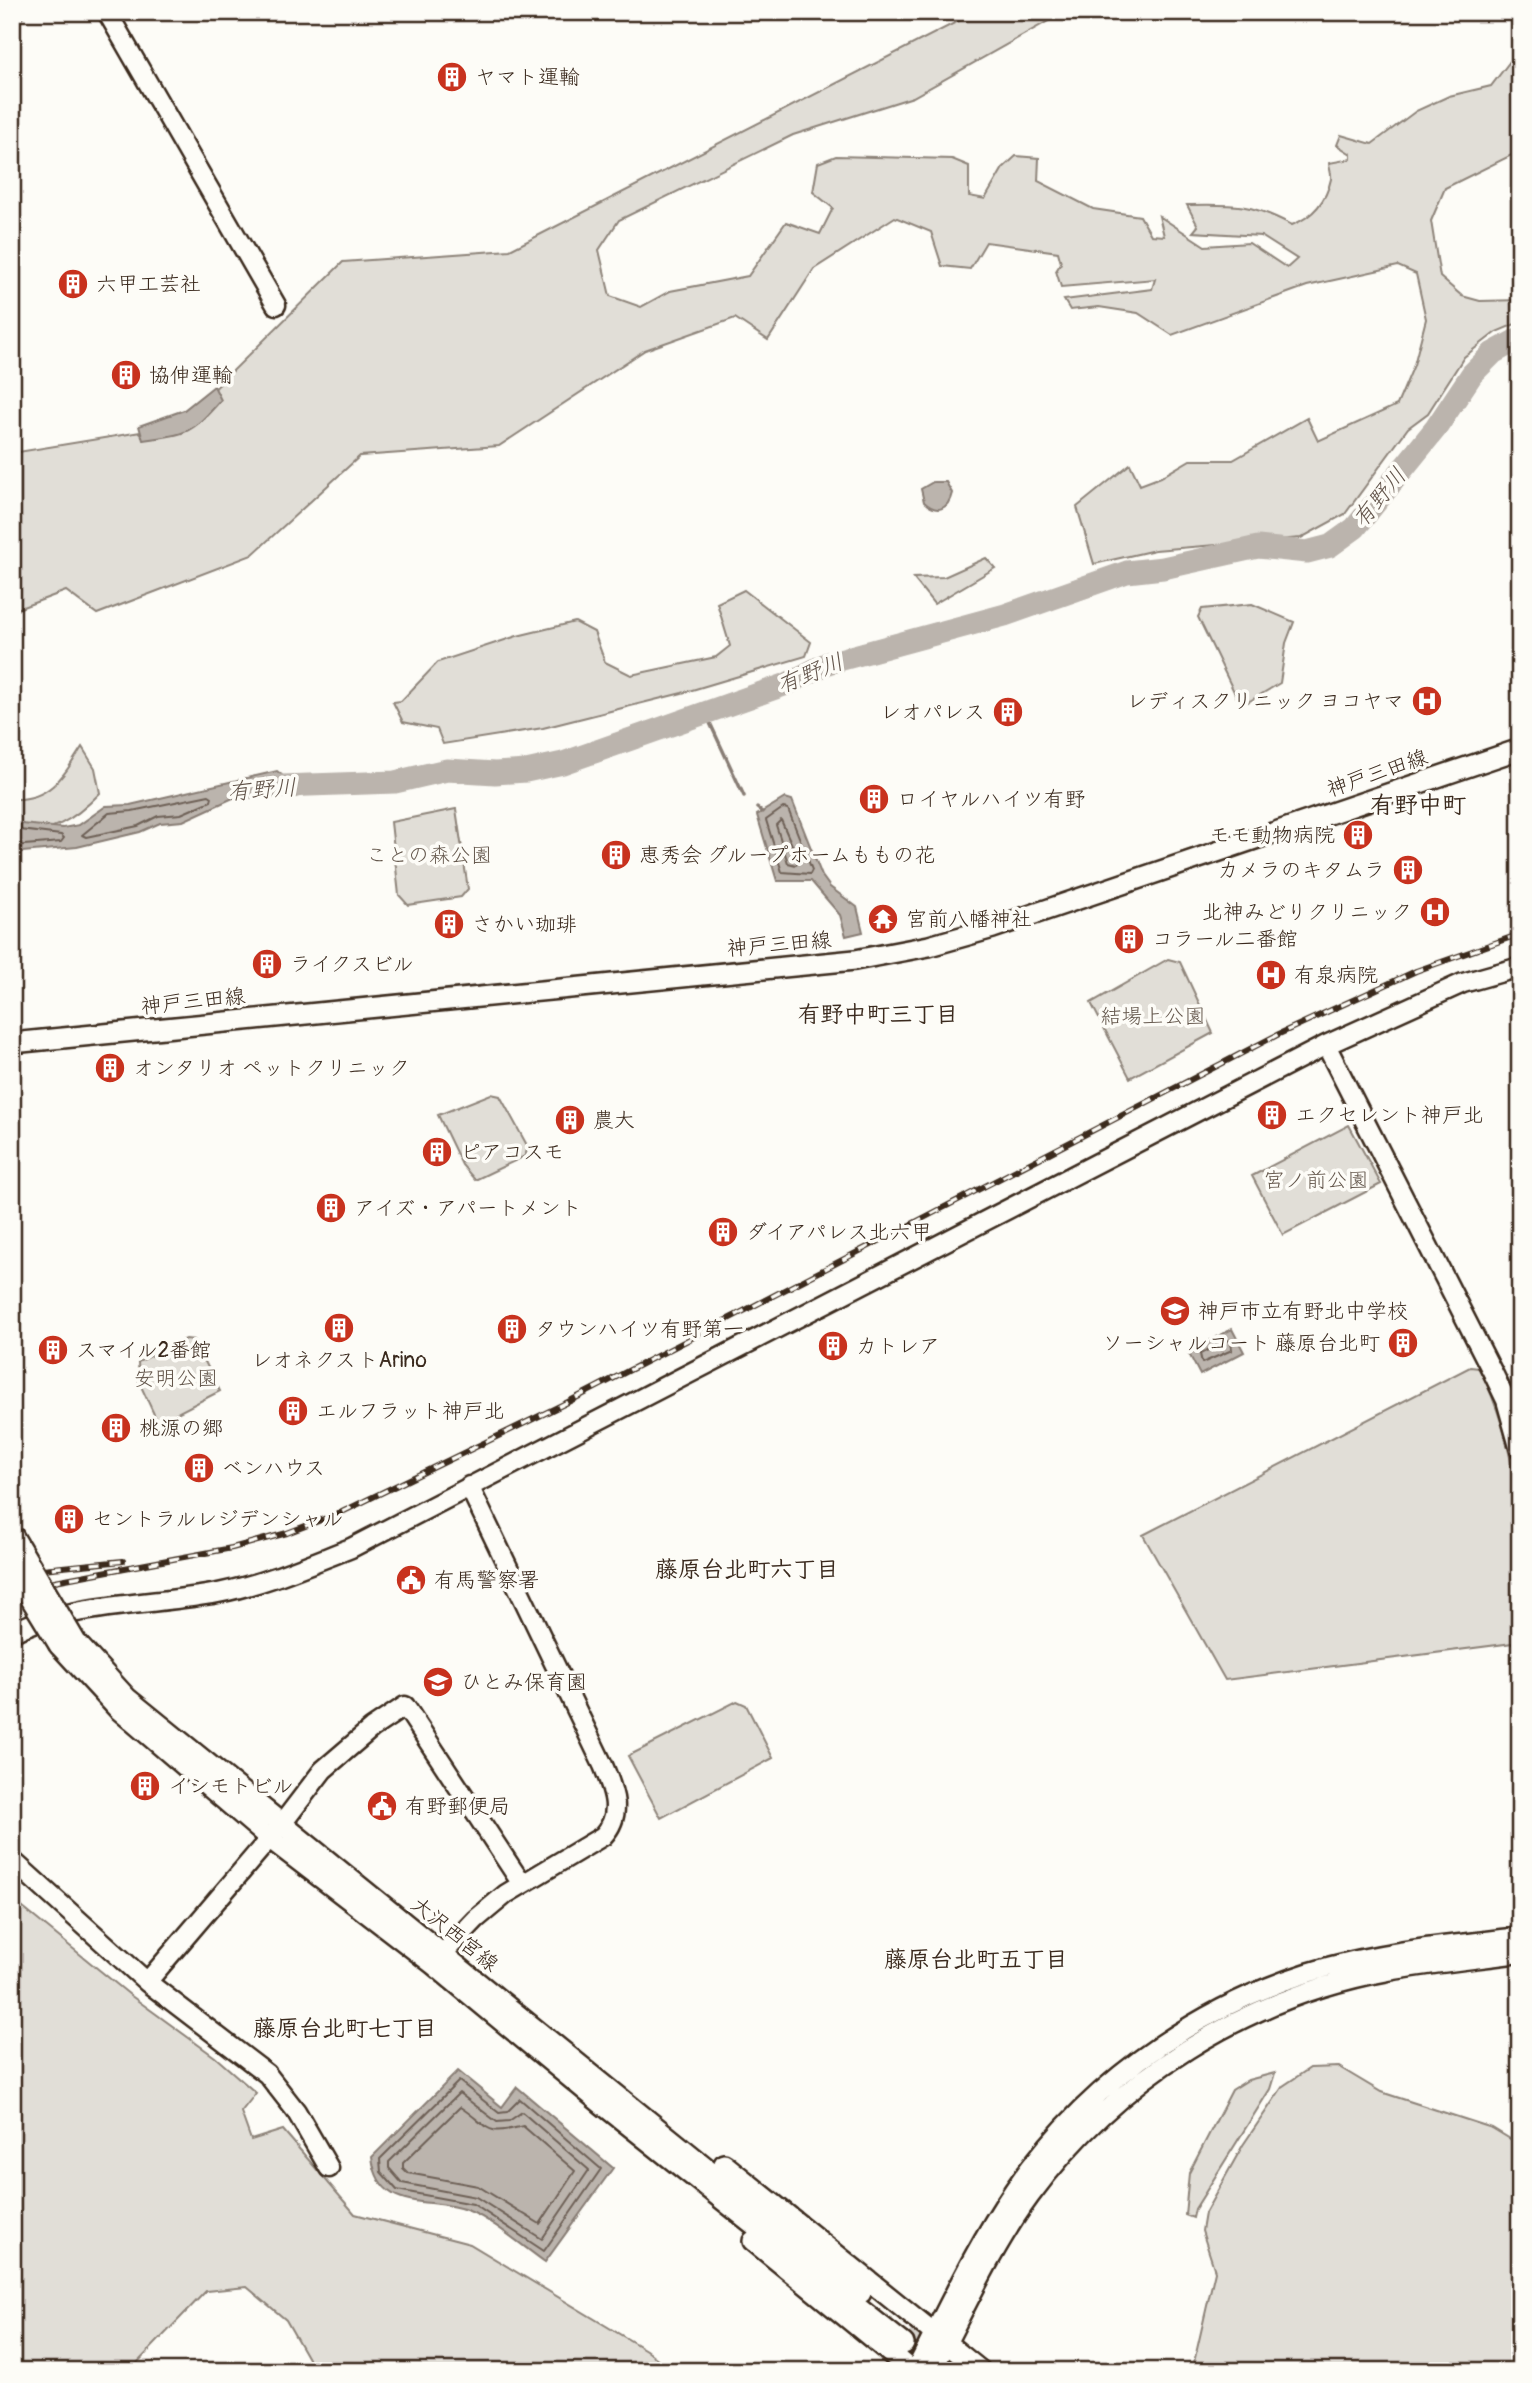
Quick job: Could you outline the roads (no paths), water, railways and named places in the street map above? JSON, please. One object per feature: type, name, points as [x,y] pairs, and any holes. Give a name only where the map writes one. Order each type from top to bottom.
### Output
[{"type":"main road","name":"神戸三田線","points":[[12,1043],[842,962],[892,954],[983,931],[1520,749]]},
{"type":"main road","name":"大沢西宮線","points":[[12,1534],[67,1644]]},
{"type":"main road","name":"大沢西宮線","points":[[12,1568],[118,1709],[438,1959],[564,2051],[907,2338],[603,2105],[438,1959]]},
{"type":"main road","points":[[564,2051],[638,2097],[981,2371]]},
{"type":"main road","points":[[603,2105],[667,2171],[914,2371]]},
{"type":"street","points":[[107,12],[276,305]]},
{"type":"street","points":[[12,1633],[51,1618],[169,1602],[262,1581],[351,1548],[1326,1045],[1463,984],[1520,967]]},
{"type":"street","points":[[1326,1045],[1506,1400],[1520,1450]]},
{"type":"street","points":[[438,1959],[483,1913],[522,1884],[603,1836],[613,1822],[616,1802],[598,1754],[469,1486]]},
{"type":"street","points":[[147,1982],[337,1757],[372,1728],[405,1706],[522,1884]]},
{"type":"street","points":[[12,1860],[147,1982],[267,2074],[296,2111],[329,2168]]},
{"type":"street","points":[[932,2371],[941,2337],[992,2227],[1030,2170],[1095,2098],[1147,2054],[1224,2008],[1305,1974],[1387,1954],[1520,1937]]},
{"type":"street","points":[[914,2371],[941,2337],[1003,2237],[1057,2160],[1109,2107],[1185,2050],[1262,2010],[1330,1985],[1387,1971],[1520,1953]]},
{"type":"water","points":[[214,386],[221,400],[195,426],[180,434],[143,440],[139,426],[184,410]]},
{"type":"water","points":[[933,482],[946,482],[952,493],[948,503],[938,509],[924,502],[921,489]]},
{"type":"water","points":[[277,771],[283,776],[309,777],[311,794],[294,797],[233,798],[183,821],[160,823],[140,832],[77,847],[12,853],[12,823],[63,828],[79,825],[106,806],[130,805]]},
{"type":"water","points":[[785,798],[792,800],[822,876],[830,887],[857,907],[863,932],[846,936],[840,915],[811,881],[777,881],[757,815]]},
{"type":"water","points":[[1232,1329],[1244,1352],[1200,1375],[1188,1352]]},
{"type":"water","points":[[458,2071],[502,2107],[517,2087],[613,2168],[545,2262],[478,2215],[454,2206],[408,2200],[395,2195],[385,2188],[377,2175],[372,2157]]},
{"type":"waterway","name":"有野川","points":[[281,786],[395,782],[447,770],[495,773],[526,771],[563,763],[787,684],[828,663],[1005,615],[1127,572],[1163,568],[1258,547],[1307,552],[1330,546],[1355,528],[1436,428],[1472,374],[1493,353],[1520,338]]},
{"type":"waterway","points":[[704,710],[744,796]]},
{"type":"waterway","points":[[757,808],[762,812]]},
{"type":"tunnel","points":[[910,2332],[958,2371]]},
{"type":"railway","points":[[12,1589],[232,1548],[287,1533],[342,1512],[568,1402],[1279,1034],[1416,971],[1520,934]]},
{"type":"railway","points":[[12,1572],[123,1561]]},
{"type":"place","name":"ヤマト運輸","points":[[452,77]]},
{"type":"place","name":"六甲工芸社","points":[[73,284]]},
{"type":"place","name":"協伸運輸","points":[[126,375]]},
{"type":"place","name":"レディスクリニック ヨコヤマ","points":[[1427,701]]},
{"type":"place","name":"レオパレス","points":[[1008,712]]},
{"type":"place","name":"ロイヤルハイツ有野","points":[[874,799]]},
{"type":"place","name":"モモ動物病院","points":[[1358,835]]},
{"type":"place","name":"恵秀会 グループホームももの花","points":[[616,855]]},
{"type":"place","name":"カメラのキタムラ","points":[[1408,870]]},
{"type":"place","name":"北神みどりクリニック","points":[[1435,912]]},
{"type":"place","name":"宮前八幡神社","points":[[883,919]]},
{"type":"place","name":"さかい珈琲","points":[[449,924]]},
{"type":"place","name":"コラール二番館","points":[[1129,939]]},
{"type":"place","name":"ライクスビル","points":[[267,964]]},
{"type":"place","name":"有泉病院","points":[[1271,975]]},
{"type":"place","name":"オンタリオ ペットクリニック","points":[[110,1068]]},
{"type":"place","name":"エクセレント神戸北","points":[[1272,1115]]},
{"type":"place","name":"農大","points":[[570,1120]]},
{"type":"place","name":"ピアコスモ","points":[[437,1152]]},
{"type":"place","name":"アイズ・アパートメント","points":[[331,1208]]},
{"type":"place","name":"ダイアパレス北六甲","points":[[723,1232]]},
{"type":"place","name":"神戸市立有野北中学校","points":[[1175,1311]]},
{"type":"place","name":"レオネクストArino","points":[[339,1328]]},
{"type":"place","name":"タウンハイツ有野第一","points":[[512,1329]]},
{"type":"place","name":"ソーシャルコート 藤原台北町","points":[[1403,1343]]},
{"type":"place","name":"カトレア","points":[[833,1346]]},
{"type":"place","name":"スマイル2番館","points":[[53,1350]]},
{"type":"place","name":"エルフラット神戸北","points":[[293,1411]]},
{"type":"place","name":"桃源の郷","points":[[116,1428]]},
{"type":"place","name":"ベンハウス","points":[[199,1468]]},
{"type":"place","name":"セントラルレジデンシャル","points":[[69,1519]]},
{"type":"place","name":"有馬警察署","points":[[411,1580]]},
{"type":"place","name":"ひとみ保育園","points":[[438,1682]]},
{"type":"place","name":"イシモトビル","points":[[145,1786]]},
{"type":"place","name":"有野郵便局","points":[[382,1806]]},
{"type":"district","name":"有野中町","points":[[1418,805]]},
{"type":"district","name":"有野中町三丁目","points":[[878,1014]]},
{"type":"district","name":"藤原台北町六丁目","points":[[747,1569]]},
{"type":"district","name":"藤原台北町五丁目","points":[[976,1959]]},
{"type":"district","name":"藤原台北町七丁目","points":[[345,2028]]},
{"type":"park label","name":"ことの森公園","points":[[429,855]]},
{"type":"park label","name":"結場上公園","points":[[1153,1016]]},
{"type":"park label","name":"宮ノ前公園","points":[[1316,1180]]},
{"type":"park label","name":"安明公園","points":[[176,1378]]}]
